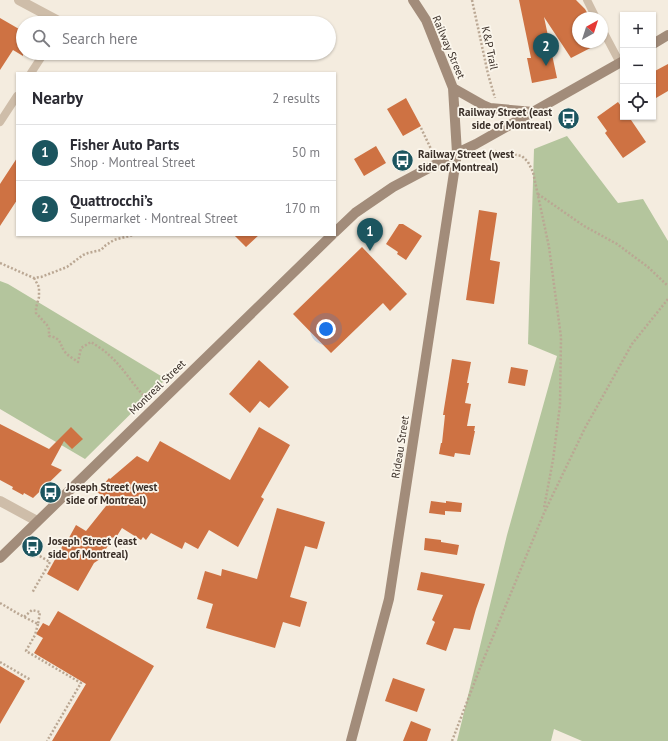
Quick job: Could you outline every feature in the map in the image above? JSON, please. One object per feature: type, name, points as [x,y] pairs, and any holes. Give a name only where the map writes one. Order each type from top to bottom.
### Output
[{"type":"main road","name":"Railway Street","points":[[414,0],[426,20],[453,88],[457,153]]},
{"type":"main road","points":[[656,42],[668,35]]},
{"type":"main road","points":[[336,231],[354,213],[393,187],[476,144],[620,63]]},
{"type":"main road","points":[[453,88],[490,108],[533,112]]},
{"type":"main road","name":"Rideau Street","points":[[351,741],[389,599],[457,153]]},
{"type":"main road","name":"Montreal Street","points":[[0,558],[331,236]]},
{"type":"street","points":[[19,0],[49,16]]},
{"type":"street","points":[[0,500],[37,521]]},
{"type":"lane","points":[[587,0],[593,12]]},
{"type":"lane","points":[[608,39],[620,60]]},
{"type":"lane","points":[[32,72],[39,60]]},
{"type":"lane","points":[[0,122],[16,98]]},
{"type":"path","name":"K&P Trail","points":[[472,0],[488,74],[496,98]]},
{"type":"path","points":[[421,128],[431,149]]},
{"type":"path","points":[[495,151],[522,156],[528,162],[533,172],[549,246],[561,337],[560,405],[544,513]]},
{"type":"path","points":[[537,194],[584,226],[617,244],[648,267],[668,286]]},
{"type":"path","points":[[0,263],[34,278],[41,277],[67,267],[83,255],[101,250],[114,240],[129,236]]},
{"type":"path","points":[[34,278],[39,287],[36,313],[47,325],[49,329],[49,336],[55,337],[61,342],[65,353],[78,362],[81,348],[91,342],[109,355],[120,366],[143,395],[155,407]]},
{"type":"path","points":[[452,741],[480,668],[544,513],[585,428],[632,344],[668,299]]},
{"type":"path","points":[[15,543],[50,562],[32,593]]},
{"type":"path","points":[[0,603],[38,624]]},
{"type":"path","points":[[24,617],[32,610],[40,612],[35,635],[26,651],[81,683],[47,741]]},
{"type":"path","points":[[0,662],[31,680]]},
{"type":"green space","points":[[567,136],[618,203],[643,199],[668,241],[668,741],[582,741],[554,729],[551,741],[457,741],[507,535],[557,356],[528,344],[534,149]]},
{"type":"green space","points":[[0,281],[8,284],[166,379],[85,459],[0,409]]},
{"type":"building","points":[[519,0],[576,0],[587,12],[572,12],[572,48],[590,48],[571,58],[544,17],[557,78],[532,83],[527,58],[531,58]]},
{"type":"building","points":[[0,18],[16,27],[16,52],[13,50],[0,70]]},
{"type":"building","points":[[668,64],[668,91],[656,98],[656,84],[656,70]]},
{"type":"building","points":[[406,98],[421,126],[403,136],[387,109]]},
{"type":"building","points":[[618,102],[620,105],[620,120],[631,120],[646,142],[623,158],[605,133],[607,131],[597,117]]},
{"type":"building","points":[[376,146],[386,163],[364,176],[354,159]]},
{"type":"building","points":[[16,160],[16,202],[0,226],[0,184]]},
{"type":"building","points":[[479,210],[497,213],[490,260],[500,262],[494,304],[466,300]]},
{"type":"building","points":[[399,224],[403,224],[422,236],[406,260],[397,254],[398,252],[386,244]]},
{"type":"building","points":[[235,236],[258,236],[246,247]]},
{"type":"building","points":[[362,247],[407,294],[390,311],[383,303],[331,353],[293,314]]},
{"type":"building","points":[[452,359],[471,362],[465,403],[471,404],[467,426],[475,426],[470,455],[455,453],[454,457],[439,454],[442,443],[445,415],[443,415]]},
{"type":"building","points":[[259,360],[289,387],[269,408],[260,401],[250,413],[229,394]]},
{"type":"building","points":[[511,367],[528,370],[525,386],[508,383]]},
{"type":"building","points":[[0,424],[49,449],[71,427],[83,439],[72,449],[64,441],[51,465],[62,470],[33,498],[12,489],[13,487],[0,480]]},
{"type":"building","points":[[259,427],[290,445],[261,497],[264,499],[238,547],[209,530],[198,549],[185,542],[182,549],[151,533],[146,540],[143,537],[141,540],[122,528],[115,539],[113,537],[100,559],[94,563],[78,591],[47,574],[76,525],[86,531],[110,501],[97,492],[109,478],[110,479],[137,456],[148,462],[160,441],[230,480]]},
{"type":"building","points":[[431,501],[462,503],[461,512],[445,511],[445,515],[429,513]]},
{"type":"building","points":[[277,508],[325,522],[317,549],[305,546],[290,597],[307,602],[300,627],[283,622],[275,648],[206,628],[213,604],[197,599],[205,571],[221,576],[222,569],[257,579]]},
{"type":"building","points":[[425,538],[441,540],[441,542],[459,545],[457,555],[424,550]]},
{"type":"building","points":[[421,572],[485,584],[470,630],[454,628],[446,651],[426,644],[435,622],[432,620],[443,595],[417,590]]},
{"type":"building","points":[[58,611],[154,666],[110,741],[52,741],[86,684],[34,653],[43,638],[36,634],[43,623],[49,626]]},
{"type":"building","points":[[0,666],[25,681],[0,724]]},
{"type":"building","points":[[393,678],[425,689],[417,712],[385,701]]},
{"type":"building","points":[[411,721],[431,729],[427,741],[403,741]]},
{"type":"place","name":"Quattrocchi’s","points":[[546,66]]},
{"type":"place","name":"Railway Street (east side of Montreal)","points":[[568,118]]},
{"type":"place","name":"Railway Street (west side of Montreal)","points":[[403,160]]},
{"type":"place","name":"Fisher Auto Parts","points":[[370,251]]},
{"type":"place","name":"Joseph Street (west side of Montreal)","points":[[50,493]]},
{"type":"place","name":"Joseph Street (east side of Montreal)","points":[[33,547]]}]
